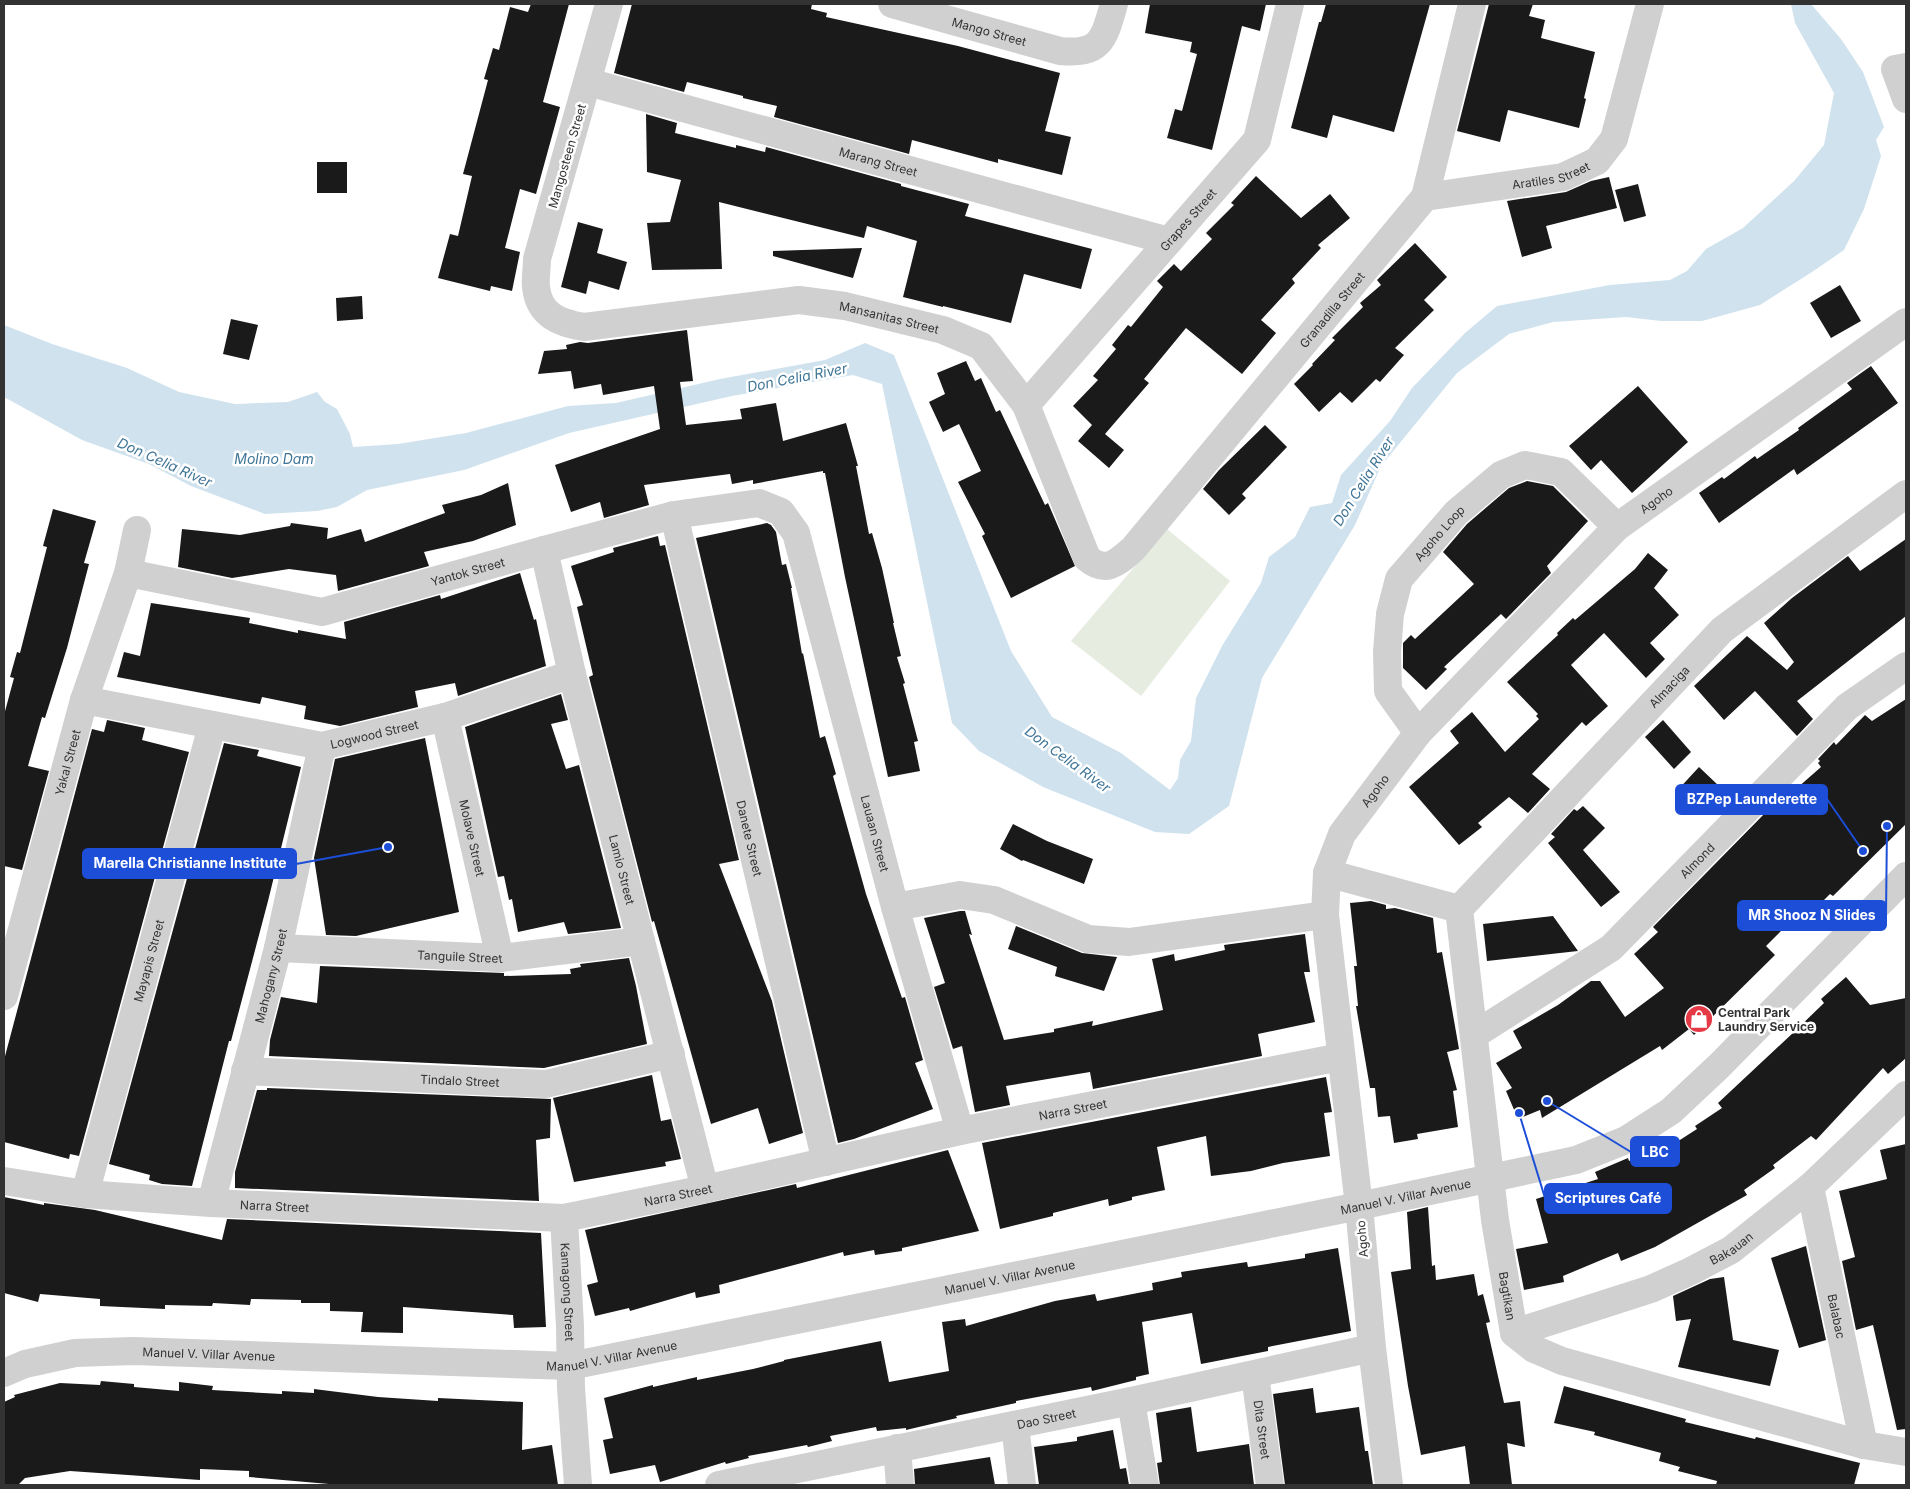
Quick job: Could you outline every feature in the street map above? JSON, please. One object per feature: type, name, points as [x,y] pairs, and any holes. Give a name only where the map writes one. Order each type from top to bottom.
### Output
[{"type":"street","name":"Mangosteen Street","points":[[543,308],[536,287],[537,259],[609,4]]},
{"type":"street","name":"Mango Street","points":[[892,4],[1060,51],[1075,52],[1089,50],[1100,41],[1107,28],[1114,4]]},
{"type":"street","name":"Grapes Street","points":[[1026,405],[1258,140],[1290,4]]},
{"type":"street","name":"Granadilla Street","points":[[1105,567],[1119,561],[1133,549],[1425,197],[1472,4]]},
{"type":"street","name":"Aratiles Street","points":[[1425,197],[1563,176],[1597,161],[1614,138],[1650,4]]},
{"type":"street","points":[[1901,68],[1906,99]]},
{"type":"street","name":"Marang Street","points":[[588,82],[1169,241]]},
{"type":"street","name":"Mansanitas Street","points":[[543,308],[562,323],[584,328],[799,300],[845,306],[943,330],[981,346],[1026,405],[1087,558],[1094,564],[1105,567]]},
{"type":"street","name":"Agoho","points":[[1389,1485],[1372,1348],[1359,1206],[1325,915],[1327,873],[1342,834],[1418,733],[1617,527],[1906,322]]},
{"type":"street","name":"Agoho Loop","points":[[1418,733],[1388,691],[1387,652],[1390,614],[1399,579],[1456,512],[1501,475],[1525,465],[1561,472],[1617,527]]},
{"type":"street","name":"Almaciga","points":[[1459,909],[1722,630],[1906,494]]},
{"type":"street","name":"Yantok Street","points":[[128,573],[322,612],[674,515],[759,503],[781,512],[796,533]]},
{"type":"street","name":"Danete Street","points":[[674,515],[826,1162]]},
{"type":"street","name":"Yakal Street","points":[[4,996],[84,700],[128,573],[137,530]]},
{"type":"street","name":"Lauaan Street","points":[[796,533],[895,907],[960,1131]]},
{"type":"street","name":"Lamio Street","points":[[544,550],[572,674],[705,1189]]},
{"type":"street","name":"Almond","points":[[1474,1036],[1612,948],[1847,707],[1906,666]]},
{"type":"street","name":"Logwood Street","points":[[84,700],[322,746],[445,717],[572,674]]},
{"type":"street","name":"Molave Street","points":[[445,717],[500,958]]},
{"type":"street","name":"Mayapis Street","points":[[85,1194],[212,726]]},
{"type":"street","name":"Mahogany Street","points":[[211,1203],[278,948],[322,746]]},
{"type":"street","points":[[1327,873],[1459,909]]},
{"type":"street","name":"Manuel V. Villar Avenue","points":[[4,1373],[25,1364],[76,1353],[132,1351],[570,1366],[1491,1179],[1576,1160],[1626,1140],[1671,1110],[1719,1066],[1906,876]]},
{"type":"street","points":[[895,907],[960,895],[994,900],[1088,939],[1129,942],[1325,915]]},
{"type":"street","name":"Bagtikan","points":[[1459,909],[1495,1220],[1514,1333],[1534,1348],[1562,1361],[1864,1445],[1906,1452]]},
{"type":"street","name":"Tanguile Street","points":[[278,948],[500,958],[641,941]]},
{"type":"street","name":"Tindalo Street","points":[[246,1071],[546,1084],[671,1054]]},
{"type":"street","name":"Narra Street","points":[[4,1181],[85,1194],[211,1203],[564,1218],[705,1189],[960,1131],[1341,1057]]},
{"type":"street","name":"Bakauan","points":[[1514,1333],[1652,1289],[1731,1250],[1810,1187],[1906,1095]]},
{"type":"street","name":"Balabac","points":[[1810,1187],[1864,1445]]},
{"type":"street","name":"Kamagong Street","points":[[564,1218],[570,1326],[570,1366],[578,1485]]},
{"type":"street","name":"Dao Street","points":[[719,1485],[769,1480],[897,1448],[1255,1375],[1372,1348]]},
{"type":"street","name":"Dita Street","points":[[1255,1375],[1270,1485]]},
{"type":"street","points":[[1131,1401],[1144,1485]]},
{"type":"street","points":[[1015,1424],[1022,1485]]},
{"type":"street","points":[[897,1448],[900,1485]]},
{"type":"shaded area","points":[[1167,529],[1230,581],[1141,696],[1071,641]]},
{"type":"water","name":"Molino Dam","points":[[1791,4],[1811,4],[1841,39],[1863,72],[1884,127],[1876,140],[1881,156],[1864,209],[1844,250],[1760,305],[1702,321],[1661,321],[1626,317],[1553,322],[1509,334],[1457,373],[1381,466],[1355,525],[1262,678],[1229,806],[1189,834],[1155,832],[1043,787],[979,751],[952,723],[882,384],[853,375],[732,396],[569,433],[464,470],[367,490],[337,507],[317,511],[265,514],[191,486],[149,464],[82,440],[4,397],[4,325],[52,344],[127,368],[179,392],[235,404],[288,402],[317,392],[325,402],[337,409],[350,434],[353,447],[398,444],[466,433],[568,406],[616,403],[720,379],[825,360],[865,343],[894,355],[1011,651],[1052,717],[1121,753],[1170,790],[1178,778],[1180,760],[1191,741],[1196,698],[1222,646],[1261,583],[1269,557],[1295,537],[1310,507],[1332,503],[1341,475],[1390,421],[1412,388],[1465,333],[1497,306],[1610,285],[1670,280],[1687,271],[1706,249],[1743,228],[1794,181],[1824,145],[1834,93],[1795,23]]},
{"type":"building","points":[[531,4],[569,4],[543,102],[560,107],[536,194],[520,189],[505,248],[520,252],[512,291],[491,286],[490,291],[438,278],[450,234],[458,236],[472,176],[463,174],[488,80],[484,79],[493,48],[499,50],[510,7],[528,12]]},
{"type":"building","points":[[632,4],[812,4],[811,9],[827,13],[826,17],[958,46],[1060,73],[1045,131],[1071,137],[1062,175],[998,159],[998,163],[912,140],[909,154],[774,117],[777,106],[743,98],[743,96],[687,82],[684,92],[614,73]]},
{"type":"building","points":[[1150,4],[1266,4],[1260,31],[1242,26],[1212,150],[1167,138],[1175,109],[1182,111],[1197,54],[1190,52],[1192,42],[1145,33]]},
{"type":"building","points":[[1326,4],[1430,4],[1394,132],[1333,115],[1327,138],[1291,128],[1319,22],[1321,22]]},
{"type":"building","points":[[1489,4],[1533,4],[1529,16],[1545,20],[1541,38],[1595,52],[1579,128],[1508,110],[1500,142],[1457,131]]},
{"type":"building","points":[[646,114],[677,123],[675,133],[736,148],[736,145],[765,152],[766,147],[901,184],[901,186],[969,204],[965,216],[1092,249],[1081,289],[1024,274],[1011,323],[943,307],[903,297],[917,241],[867,226],[864,238],[719,202],[722,269],[652,270],[647,223],[670,222],[681,180],[647,172]]},
{"type":"building","points":[[317,162],[347,162],[347,193],[317,193]]},
{"type":"building","points":[[1256,176],[1301,218],[1330,194],[1350,218],[1318,245],[1321,248],[1292,279],[1295,283],[1261,320],[1276,333],[1242,374],[1186,328],[1144,379],[1149,383],[1105,434],[1124,450],[1109,468],[1078,441],[1092,425],[1073,406],[1098,380],[1093,376],[1116,349],[1112,345],[1128,325],[1131,327],[1163,287],[1157,281],[1174,264],[1181,271],[1212,239],[1206,233],[1234,205],[1231,203]]},
{"type":"building","points":[[1609,177],[1617,208],[1546,226],[1552,248],[1522,257],[1507,201],[1566,192],[1591,181]]},
{"type":"building","points":[[1638,184],[1646,216],[1624,222],[1615,190]]},
{"type":"building","points":[[578,222],[603,229],[597,253],[627,262],[619,290],[589,281],[586,294],[561,287]]},
{"type":"building","points":[[1415,243],[1447,277],[1424,300],[1434,310],[1395,348],[1404,355],[1380,382],[1376,379],[1352,403],[1340,392],[1319,412],[1294,384],[1335,340],[1332,338],[1363,307],[1360,303],[1381,285],[1377,280]]},
{"type":"building","points":[[862,248],[853,278],[773,256],[773,251]]},
{"type":"building","points":[[1840,285],[1861,321],[1831,338],[1810,303]]},
{"type":"building","points":[[362,296],[363,319],[337,321],[336,298]]},
{"type":"building","points":[[231,319],[258,325],[249,360],[223,354]]},
{"type":"building","points":[[687,330],[693,381],[680,382],[686,425],[742,419],[740,409],[776,403],[783,441],[846,423],[858,466],[856,466],[869,534],[872,533],[882,568],[894,623],[901,656],[897,657],[918,741],[914,742],[920,771],[888,777],[845,577],[825,473],[823,471],[753,484],[753,480],[732,484],[730,474],[644,485],[649,505],[604,518],[600,502],[571,512],[555,465],[660,429],[654,386],[603,395],[601,384],[574,389],[571,371],[538,374],[544,351],[567,349],[566,345],[580,342],[588,343]]},
{"type":"building","points":[[966,361],[975,381],[981,378],[996,412],[1000,410],[1045,505],[1048,503],[1075,566],[1011,598],[982,536],[985,534],[958,482],[981,471],[959,424],[943,432],[929,402],[945,394],[937,373]]},
{"type":"building","points":[[1871,366],[1898,403],[1797,475],[1794,469],[1719,523],[1699,493],[1722,477],[1724,479],[1755,456],[1757,459],[1799,430],[1798,428],[1852,389],[1847,383]]},
{"type":"building","points":[[1638,386],[1688,442],[1632,493],[1601,460],[1591,470],[1569,446]]},
{"type":"building","points":[[1265,425],[1287,447],[1242,494],[1246,498],[1229,515],[1203,489],[1219,470]]},
{"type":"building","points":[[1527,481],[1553,486],[1588,521],[1547,566],[1551,573],[1506,619],[1501,614],[1444,667],[1447,669],[1426,690],[1403,668],[1403,643],[1411,635],[1415,639],[1474,584],[1443,552],[1467,524],[1509,488]]},
{"type":"building","points":[[508,483],[516,525],[473,541],[424,552],[429,566],[338,591],[336,575],[289,569],[232,578],[178,567],[182,529],[240,535],[290,526],[291,523],[328,528],[327,539],[361,529],[365,542],[445,513],[442,505],[481,495]]},
{"type":"building","points":[[53,509],[96,521],[84,563],[89,564],[67,648],[45,718],[42,717],[28,766],[49,771],[22,870],[4,866],[4,715],[14,678],[10,677],[17,652],[20,653],[47,547],[43,546]]},
{"type":"building","points":[[767,523],[776,532],[782,565],[786,564],[792,588],[802,654],[820,738],[825,736],[836,774],[833,776],[866,894],[902,998],[905,997],[923,1060],[915,1063],[933,1109],[854,1139],[838,1143],[696,538]]},
{"type":"building","points":[[658,536],[660,546],[665,545],[739,860],[719,864],[772,1001],[803,1133],[769,1144],[758,1108],[711,1124],[654,921],[652,922],[589,677],[593,675],[577,607],[583,605],[571,566],[614,552],[613,548]]},
{"type":"building","points":[[1906,539],[1906,616],[1797,701],[1813,719],[1797,736],[1755,691],[1724,720],[1694,686],[1747,636],[1787,670],[1794,662],[1764,623],[1792,598],[1848,556],[1860,571]]},
{"type":"building","points":[[1648,553],[1668,570],[1654,588],[1679,615],[1650,643],[1665,659],[1646,678],[1604,633],[1571,665],[1608,706],[1586,726],[1582,722],[1532,774],[1550,789],[1528,813],[1509,797],[1478,823],[1482,827],[1459,845],[1409,787],[1459,743],[1450,731],[1472,712],[1505,752],[1539,719],[1536,716],[1538,714],[1507,682],[1558,635],[1557,633],[1573,618],[1575,620],[1635,569]]},
{"type":"building","points":[[520,573],[534,620],[536,619],[546,666],[458,696],[455,683],[415,691],[418,707],[340,726],[304,719],[306,706],[262,697],[260,704],[117,677],[124,652],[140,656],[151,603],[250,618],[249,623],[298,633],[298,630],[346,639],[344,622],[440,595],[441,599]]},
{"type":"building","points":[[561,694],[568,720],[551,724],[566,769],[579,765],[621,928],[568,934],[564,922],[518,932],[512,899],[509,900],[504,876],[498,877],[465,727]]},
{"type":"building","points":[[1906,699],[1906,824],[1833,896],[1830,894],[1810,914],[1804,908],[1766,946],[1775,955],[1694,1035],[1689,1029],[1662,1050],[1660,1046],[1542,1118],[1540,1110],[1518,1119],[1506,1091],[1512,1088],[1496,1063],[1522,1048],[1513,1031],[1558,1005],[1591,981],[1600,981],[1625,1017],[1664,988],[1634,954],[1658,932],[1653,927],[1770,808],[1772,810],[1821,767],[1818,759],[1834,742],[1836,745],[1865,715],[1872,721]]},
{"type":"building","points":[[107,720],[145,728],[142,740],[189,752],[79,1156],[70,1154],[69,1159],[4,1142],[4,1060],[92,729],[104,732]]},
{"type":"building","points":[[1663,720],[1691,752],[1674,769],[1645,737]]},
{"type":"building","points":[[425,738],[459,912],[356,936],[326,935],[314,858],[335,759]]},
{"type":"building","points":[[224,743],[259,750],[257,756],[301,767],[268,901],[231,1041],[229,1041],[192,1186],[162,1184],[149,1180],[150,1175],[109,1164]]},
{"type":"building","points":[[1699,767],[1719,786],[1696,812],[1675,793]]},
{"type":"building","points":[[1583,806],[1605,828],[1583,850],[1620,892],[1601,907],[1548,843],[1555,837],[1551,834],[1574,809],[1577,811]]},
{"type":"building","points":[[1013,824],[1047,841],[1093,859],[1084,884],[1022,861],[1000,849]]},
{"type":"building","points":[[1371,901],[1386,905],[1386,909],[1395,908],[1433,918],[1437,953],[1442,952],[1459,1049],[1447,1052],[1457,1090],[1453,1091],[1458,1127],[1417,1134],[1418,1139],[1394,1143],[1390,1116],[1378,1117],[1375,1088],[1370,1088],[1356,1006],[1358,1006],[1354,966],[1357,966],[1350,903]]},
{"type":"building","points":[[965,911],[972,935],[969,934],[1004,1040],[1054,1032],[1054,1029],[1093,1021],[1092,1026],[1163,1010],[1152,959],[1174,954],[1175,961],[1225,950],[1224,945],[1305,934],[1310,972],[1304,972],[1315,1022],[1258,1034],[1262,1056],[1093,1089],[1090,1072],[1006,1086],[1010,1105],[975,1112],[962,1046],[953,1049],[934,987],[945,983],[924,918]]},
{"type":"building","points":[[1553,916],[1578,951],[1487,961],[1483,924]]},
{"type":"building","points":[[1016,926],[1082,953],[1117,957],[1104,991],[1055,976],[1057,967],[1008,949]]},
{"type":"building","points":[[629,958],[647,1044],[544,1068],[269,1056],[270,1040],[281,997],[317,1003],[320,966],[504,973],[504,976],[571,974],[570,969],[581,967],[580,964]]},
{"type":"building","points":[[1846,977],[1870,1005],[1906,998],[1906,1058],[1888,1074],[1883,1068],[1816,1140],[1811,1136],[1773,1165],[1775,1168],[1744,1190],[1747,1195],[1655,1247],[1621,1261],[1618,1253],[1563,1276],[1564,1282],[1524,1290],[1516,1249],[1548,1243],[1536,1199],[1598,1179],[1595,1172],[1628,1158],[1629,1161],[1652,1150],[1655,1156],[1697,1129],[1695,1126],[1722,1108],[1718,1103],[1824,1003],[1821,999]]},
{"type":"building","points":[[652,1075],[661,1121],[671,1119],[681,1159],[665,1162],[666,1166],[574,1182],[553,1098]]},
{"type":"building","points":[[1326,1077],[1332,1112],[1324,1113],[1330,1156],[1283,1163],[1251,1171],[1211,1176],[1206,1136],[1157,1147],[1165,1190],[1132,1197],[1132,1200],[1109,1206],[1108,1199],[1053,1213],[1053,1216],[1000,1229],[982,1143]]},
{"type":"building","points":[[267,1088],[551,1099],[550,1138],[536,1140],[539,1201],[235,1188],[235,1172],[257,1090],[267,1090]]},
{"type":"building","points":[[1906,1144],[1906,1429],[1897,1430],[1873,1325],[1856,1330],[1842,1261],[1855,1257],[1839,1191],[1887,1179],[1880,1150]]},
{"type":"building","points":[[948,1150],[979,1231],[902,1248],[902,1251],[875,1255],[874,1250],[844,1256],[843,1252],[719,1285],[720,1293],[696,1298],[695,1292],[630,1311],[629,1308],[595,1316],[587,1285],[598,1282],[585,1230],[796,1184],[797,1188]]},
{"type":"building","points":[[4,1197],[44,1205],[44,1203],[95,1210],[222,1240],[227,1219],[541,1233],[546,1327],[514,1328],[513,1315],[403,1307],[403,1333],[361,1332],[363,1312],[330,1311],[330,1303],[301,1303],[301,1300],[251,1299],[250,1305],[213,1303],[212,1306],[165,1305],[165,1309],[100,1306],[100,1299],[40,1294],[38,1302],[4,1293]]},
{"type":"building","points":[[1428,1207],[1432,1266],[1435,1265],[1436,1280],[1474,1274],[1478,1296],[1483,1294],[1490,1322],[1486,1323],[1504,1403],[1520,1401],[1525,1447],[1507,1443],[1512,1485],[1470,1485],[1465,1446],[1421,1455],[1408,1386],[1391,1272],[1411,1269],[1407,1212]]},
{"type":"building","points":[[1806,1246],[1826,1340],[1799,1348],[1771,1258]]},
{"type":"building","points":[[1338,1248],[1351,1331],[1268,1347],[1268,1351],[1201,1364],[1192,1313],[1142,1322],[1149,1374],[1136,1377],[1136,1380],[1092,1391],[1091,1387],[1016,1401],[1016,1403],[956,1416],[957,1418],[906,1430],[906,1428],[877,1431],[876,1427],[830,1436],[832,1441],[808,1447],[807,1445],[748,1456],[749,1458],[726,1464],[725,1462],[660,1482],[655,1465],[610,1474],[603,1440],[613,1438],[604,1398],[653,1385],[653,1387],[697,1377],[697,1380],[753,1369],[784,1360],[881,1341],[889,1382],[949,1371],[942,1322],[965,1319],[966,1326],[1055,1301],[1095,1294],[1097,1301],[1153,1290],[1152,1283],[1182,1277],[1181,1272],[1247,1262],[1248,1267],[1305,1258],[1305,1254]]},
{"type":"building","points":[[1724,1277],[1733,1340],[1779,1350],[1770,1386],[1678,1367],[1691,1319],[1676,1321],[1673,1296],[1710,1279]]},
{"type":"building","points":[[101,1381],[134,1384],[134,1387],[179,1391],[179,1382],[213,1386],[212,1390],[282,1394],[282,1391],[314,1393],[314,1389],[378,1397],[438,1401],[438,1398],[523,1402],[522,1450],[552,1445],[558,1485],[329,1484],[249,1477],[249,1471],[200,1469],[200,1480],[70,1471],[25,1478],[18,1485],[4,1485],[4,1402],[15,1397],[14,1395],[60,1383],[100,1385]]},
{"type":"building","points":[[1564,1386],[1686,1419],[1685,1422],[1755,1439],[1756,1437],[1860,1463],[1854,1485],[1716,1485],[1717,1481],[1678,1471],[1680,1467],[1659,1461],[1661,1453],[1594,1435],[1595,1432],[1554,1423]]},
{"type":"building","points":[[1313,1388],[1316,1413],[1359,1407],[1365,1451],[1368,1451],[1373,1485],[1285,1485],[1273,1394]]},
{"type":"building","points":[[1191,1407],[1197,1452],[1249,1444],[1254,1485],[1160,1485],[1157,1463],[1162,1462],[1156,1413]]},
{"type":"building","points":[[1113,1430],[1120,1469],[1126,1468],[1129,1485],[1039,1485],[1034,1447],[1077,1441],[1077,1437]]},
{"type":"building","points":[[990,1457],[995,1485],[915,1485],[914,1469]]},
{"type":"place","name":"MR Shooz N Slides","points":[[1887,826]]},
{"type":"place","name":"Marella Christianne Institute","points":[[388,847]]},
{"type":"place","name":"BZPep Launderette","points":[[1863,851]]},
{"type":"place","name":"Central Park Laundry Service","points":[[1699,1019]]},
{"type":"place","name":"LBC","points":[[1547,1101]]},
{"type":"place","name":"Scriptures Café","points":[[1519,1113]]},
{"type":"water label","name":"Don Celia River","points":[[797,377]]},
{"type":"water label","name":"Don Celia River","points":[[165,462]]},
{"type":"water label","name":"Don Celia River","points":[[1363,481]]},
{"type":"water label","name":"Don Celia River","points":[[1068,759]]}]
